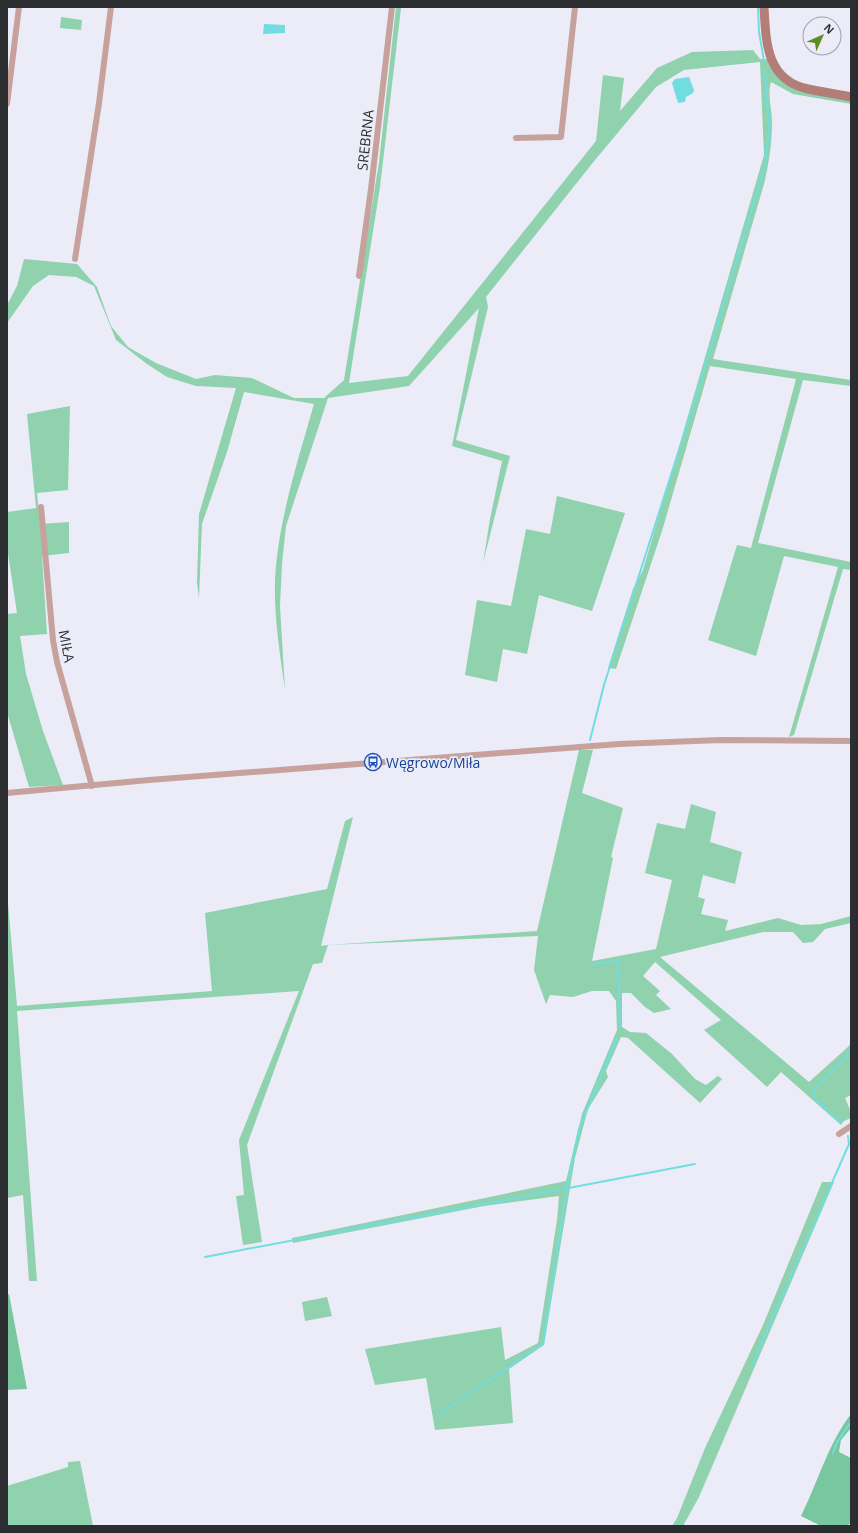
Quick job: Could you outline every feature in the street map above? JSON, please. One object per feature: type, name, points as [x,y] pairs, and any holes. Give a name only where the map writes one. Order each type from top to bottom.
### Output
[{"type":"street","points":[[7,104],[19,7]]},
{"type":"street","points":[[75,259],[99,103],[111,7]]},
{"type":"street","name":"SREBRNA","points":[[359,276],[371,189],[392,7]]},
{"type":"street","points":[[516,138],[561,137],[575,7]]},
{"type":"street","points":[[764,7],[766,39],[769,53],[772,64],[782,76],[796,85],[807,89],[851,97]]},
{"type":"street","name":"MIŁA","points":[[41,507],[52,640],[92,786]]},
{"type":"street","points":[[7,793],[360,763],[619,744],[720,740],[851,741]]},
{"type":"street","points":[[839,1134],[851,1126]]},
{"type":"green space","points":[[396,7],[401,8],[380,187],[349,383],[408,376],[596,141],[603,75],[624,78],[620,111],[657,68],[692,52],[753,50],[760,59],[772,59],[780,75],[812,88],[851,92],[851,104],[793,94],[771,82],[769,92],[772,117],[771,138],[766,176],[713,359],[851,380],[851,386],[803,380],[758,543],[851,562],[851,570],[843,569],[794,735],[789,737],[838,567],[784,556],[756,656],[708,640],[737,545],[751,548],[796,379],[710,366],[662,531],[616,669],[608,668],[633,589],[643,570],[764,155],[760,62],[684,70],[656,87],[595,160],[486,297],[488,307],[456,440],[510,456],[483,563],[502,461],[452,446],[479,308],[409,386],[328,398],[286,526],[280,606],[285,690],[275,607],[275,574],[283,518],[314,404],[244,392],[227,452],[202,524],[199,598],[197,583],[199,514],[236,388],[196,386],[167,377],[147,364],[116,340],[94,286],[76,277],[49,275],[33,286],[7,323],[7,305],[17,286],[24,259],[77,264],[97,287],[111,326],[128,347],[156,363],[196,379],[215,375],[252,378],[294,398],[324,398],[344,380],[379,162]]},
{"type":"green space","points":[[61,17],[82,20],[81,30],[60,28]]},
{"type":"green space","points":[[70,406],[68,490],[37,493],[40,524],[69,522],[69,553],[42,556],[47,634],[20,636],[26,674],[43,731],[63,785],[29,787],[7,712],[7,614],[17,613],[7,547],[7,512],[36,508],[27,414]]},
{"type":"green space","points":[[557,496],[625,513],[592,611],[539,595],[527,654],[503,649],[497,682],[465,675],[477,600],[511,606],[526,529],[550,534]]},
{"type":"green space","points":[[579,750],[593,750],[582,793],[623,808],[611,857],[613,858],[592,961],[656,949],[672,880],[645,873],[657,823],[685,829],[691,804],[716,812],[710,842],[742,852],[735,884],[703,875],[698,897],[705,899],[701,914],[728,920],[725,931],[778,918],[801,925],[821,924],[851,916],[851,923],[825,929],[813,942],[803,943],[793,932],[763,932],[660,957],[809,1082],[849,1046],[851,1042],[851,1095],[845,1098],[851,1112],[851,1118],[844,1121],[841,1125],[781,1072],[767,1087],[704,1030],[721,1020],[655,962],[643,976],[660,991],[656,995],[671,1009],[654,1013],[645,1007],[631,993],[622,993],[622,1027],[630,1032],[646,1033],[672,1054],[695,1079],[706,1085],[718,1076],[722,1079],[700,1103],[628,1038],[621,1037],[606,1071],[608,1077],[588,1109],[575,1158],[544,1345],[509,1369],[513,1423],[435,1430],[426,1378],[375,1385],[365,1349],[501,1327],[505,1360],[538,1343],[557,1220],[559,1196],[484,1206],[293,1243],[292,1238],[566,1181],[582,1114],[617,1030],[616,1001],[609,991],[592,991],[573,997],[550,995],[546,1004],[534,970],[538,936],[328,945],[537,931]]},
{"type":"green space","points":[[353,817],[321,946],[328,945],[322,963],[313,964],[247,1145],[262,1242],[243,1245],[236,1196],[244,1195],[239,1140],[299,991],[17,1011],[37,1281],[29,1281],[23,1195],[7,1198],[7,903],[17,1006],[212,991],[205,913],[327,889],[345,821]]},
{"type":"green space","points":[[822,1182],[834,1182],[699,1497],[683,1526],[672,1526],[677,1518],[705,1448],[763,1325]]},
{"type":"green space","points":[[9,1294],[27,1389],[7,1390],[7,1295]]},
{"type":"green space","points":[[327,1297],[332,1316],[305,1321],[302,1302]]},
{"type":"green space","points":[[851,1414],[851,1428],[841,1440],[839,1452],[851,1458],[851,1524],[847,1526],[821,1526],[801,1516],[830,1450]]},
{"type":"green space","points":[[80,1461],[93,1526],[7,1526],[7,1486],[68,1467],[68,1462]]},
{"type":"water","points":[[264,24],[285,25],[285,33],[263,34]]},
{"type":"water","points":[[689,77],[694,90],[693,93],[686,97],[685,102],[678,103],[672,83],[675,79]]},
{"type":"waterway","points":[[758,7],[759,32],[764,61]]},
{"type":"waterway","points":[[590,740],[604,685],[694,403],[765,165],[769,129],[765,70]]},
{"type":"waterway","points":[[594,964],[618,961],[620,1029]]},
{"type":"waterway","points":[[438,1415],[543,1344],[568,1181],[579,1129],[617,1038]]},
{"type":"waterway","points":[[840,1121],[815,1099],[814,1089],[851,1052]]},
{"type":"waterway","points":[[752,1365],[849,1144],[848,1136]]},
{"type":"waterway","points":[[205,1257],[695,1164]]},
{"type":"waterway","points":[[833,1453],[837,1442],[851,1422]]},
{"type":"place","name":"Węgrowo/Miła","points":[[373,762]]}]
